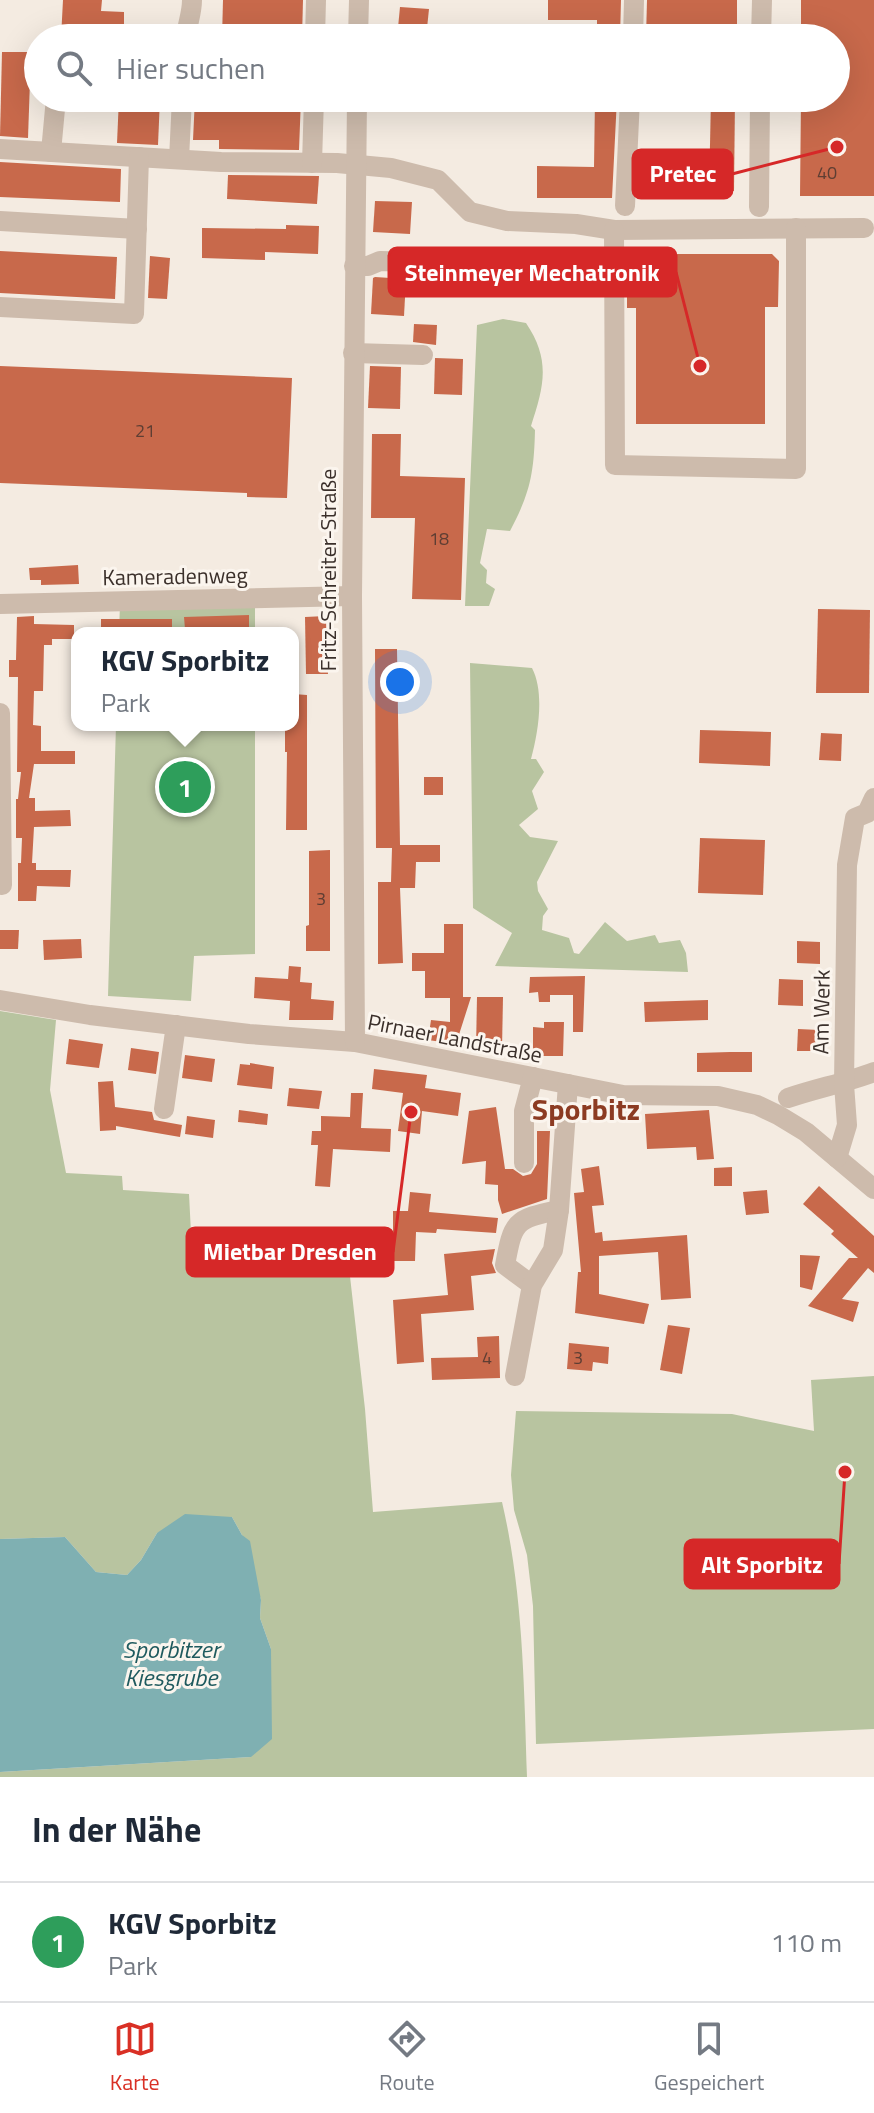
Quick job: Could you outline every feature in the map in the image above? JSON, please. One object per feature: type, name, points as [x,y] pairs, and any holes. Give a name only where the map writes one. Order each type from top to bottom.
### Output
[{"type":"street","points":[[187,24],[192,13],[192,0]]},
{"type":"street","points":[[315,24],[316,0]]},
{"type":"street","points":[[358,24],[359,0]]},
{"type":"street","points":[[633,24],[634,0]]},
{"type":"street","points":[[761,24],[762,0]]},
{"type":"street","points":[[51,152],[55,112]]},
{"type":"street","points":[[179,159],[181,112]]},
{"type":"street","points":[[312,163],[314,112]]},
{"type":"street","name":"Fritz-Schreiter-Straße","points":[[355,1042],[352,596],[357,112]]},
{"type":"street","points":[[625,206],[629,112]]},
{"type":"street","points":[[759,207],[760,112]]},
{"type":"street","points":[[0,149],[391,168],[438,180],[470,212],[507,221],[576,224],[614,230],[864,228]]},
{"type":"street","points":[[0,307],[134,314],[139,157]]},
{"type":"street","points":[[0,221],[137,229]]},
{"type":"street","points":[[614,230],[615,465],[796,469],[796,228]]},
{"type":"street","points":[[354,266],[368,266],[380,261],[425,262]]},
{"type":"street","points":[[353,353],[423,355]]},
{"type":"street","name":"Kameradenweg","points":[[0,604],[352,596]]},
{"type":"street","points":[[0,713],[2,885]]},
{"type":"street","name":"Am Werk","points":[[837,1158],[847,1125],[844,1084],[847,865],[855,818],[872,809]]},
{"type":"street","name":"Pirnaer Landstraße","points":[[0,1000],[90,1015],[355,1042],[623,1095],[718,1096],[757,1105],[806,1132],[874,1189]]},
{"type":"street","points":[[164,1109],[176,1025]]},
{"type":"street","points":[[788,1098],[823,1085],[844,1084],[874,1072]]},
{"type":"street","points":[[524,1163],[524,1111],[533,1077]]},
{"type":"street","points":[[515,1376],[532,1285],[553,1250],[568,1084]]},
{"type":"street","points":[[532,1285],[505,1265],[512,1231],[530,1215],[559,1210]]},
{"type":"green space","points":[[503,319],[526,323],[542,361],[542,386],[531,426],[535,430],[532,471],[510,531],[487,529],[480,563],[487,570],[486,583],[495,589],[489,606],[465,606],[477,325]]},
{"type":"green space","points":[[255,602],[255,627],[119,627],[120,604]]},
{"type":"green space","points":[[470,663],[532,668],[536,678],[539,713],[531,759],[536,759],[544,772],[532,791],[538,809],[519,825],[530,837],[558,841],[537,882],[538,891],[548,909],[543,916],[542,930],[569,938],[574,953],[579,954],[605,922],[627,941],[655,935],[659,943],[680,940],[686,953],[688,972],[495,966],[512,933],[473,908]]},
{"type":"green space","points":[[116,731],[255,731],[255,954],[194,956],[191,1001],[108,996]]},
{"type":"green space","points":[[0,1011],[56,1020],[50,1090],[66,1173],[122,1176],[123,1190],[189,1194],[191,1233],[346,1241],[373,1512],[502,1502],[518,1604],[527,1777],[0,1777],[0,1772],[251,1757],[271,1649],[260,1618],[261,1600],[242,1535],[232,1517],[157,1533],[141,1560],[127,1575],[96,1572],[65,1537],[0,1539]]},
{"type":"green space","points":[[874,1376],[874,1729],[536,1744],[533,1606],[527,1555],[514,1510],[511,1475],[516,1411],[732,1414],[814,1431],[811,1380]]},
{"type":"water","name":"Sporbitzer Kiesgrube","points":[[185,1514],[232,1517],[242,1535],[250,1541],[261,1600],[260,1618],[271,1649],[272,1739],[251,1757],[0,1772],[0,1539],[65,1537],[96,1572],[127,1575],[141,1560],[157,1533]]},
{"type":"building","points":[[63,0],[102,0],[101,11],[124,12],[124,24],[62,24]]},
{"type":"building","points":[[223,0],[303,0],[302,24],[222,24]]},
{"type":"building","points":[[548,0],[621,0],[620,24],[597,24],[597,20],[548,20]]},
{"type":"building","points":[[647,0],[737,0],[737,24],[646,24]]},
{"type":"building","points":[[801,0],[874,0],[874,196],[800,196],[801,112],[850,112],[850,24],[801,24]]},
{"type":"building","points":[[400,7],[429,9],[427,24],[398,24]]},
{"type":"building","points":[[2,52],[24,52],[24,112],[29,112],[28,138],[0,136]]},
{"type":"building","points":[[118,112],[159,112],[158,145],[117,143]]},
{"type":"building","points":[[194,112],[300,112],[299,150],[219,149],[219,140],[193,140]]},
{"type":"building","points":[[595,112],[616,112],[612,198],[537,198],[537,166],[594,167]]},
{"type":"building","points":[[711,112],[735,112],[734,191],[709,191]]},
{"type":"building","points":[[0,162],[121,169],[120,202],[0,197]]},
{"type":"building","points":[[228,175],[319,176],[317,204],[227,199]]},
{"type":"building","points":[[375,201],[412,202],[410,234],[373,232]]},
{"type":"building","points":[[286,225],[319,226],[318,254],[265,252],[265,260],[202,258],[202,228],[286,229]]},
{"type":"building","points":[[435,249],[456,250],[456,270],[436,269]]},
{"type":"building","points":[[0,251],[117,257],[115,299],[0,293]]},
{"type":"building","points":[[630,254],[772,254],[779,261],[778,307],[765,307],[765,424],[636,424],[636,308],[627,308],[627,257]]},
{"type":"building","points":[[150,256],[170,258],[167,299],[148,298]]},
{"type":"building","points":[[375,277],[406,279],[404,316],[371,314]]},
{"type":"building","points":[[414,324],[437,325],[436,345],[413,342]]},
{"type":"building","points":[[435,358],[463,359],[462,395],[434,394]]},
{"type":"building","points":[[0,366],[292,378],[287,498],[247,497],[247,493],[0,483]]},
{"type":"building","points":[[370,366],[401,367],[400,409],[368,408]]},
{"type":"building","points":[[372,434],[401,434],[400,476],[465,478],[461,600],[412,599],[415,518],[371,518]]},
{"type":"building","points":[[78,565],[79,584],[41,585],[41,580],[30,580],[29,568]]},
{"type":"building","points":[[818,609],[870,610],[869,693],[816,693]]},
{"type":"building","points":[[249,615],[249,627],[185,627],[184,617]]},
{"type":"building","points":[[34,616],[34,624],[74,625],[71,627],[71,639],[52,639],[52,645],[44,645],[43,691],[34,691],[33,725],[41,726],[41,751],[75,751],[75,764],[34,764],[29,798],[35,798],[35,811],[70,810],[71,826],[34,827],[32,863],[36,863],[36,870],[71,870],[70,887],[37,886],[36,901],[18,901],[18,863],[21,863],[22,838],[16,838],[16,799],[21,772],[17,772],[18,677],[9,677],[9,660],[16,660],[17,617]]},
{"type":"building","points":[[326,616],[328,674],[306,674],[305,617]]},
{"type":"building","points":[[101,619],[172,619],[172,627],[101,627]]},
{"type":"building","points":[[375,649],[397,649],[400,845],[440,845],[440,862],[416,862],[415,888],[400,888],[403,963],[378,964],[378,882],[391,882],[392,848],[376,848]]},
{"type":"building","points":[[299,694],[307,695],[307,830],[286,830],[285,731],[299,731]]},
{"type":"building","points":[[700,730],[771,732],[770,766],[699,763]]},
{"type":"building","points":[[821,733],[842,734],[841,761],[819,760]]},
{"type":"building","points":[[424,777],[443,777],[443,795],[424,795]]},
{"type":"building","points":[[700,838],[765,840],[763,895],[698,893]]},
{"type":"building","points":[[330,850],[330,951],[306,951],[309,851]]},
{"type":"building","points":[[444,924],[463,924],[463,997],[471,997],[456,1044],[428,1040],[431,1020],[450,1022],[450,998],[425,998],[425,971],[412,971],[412,953],[444,953]]},
{"type":"building","points":[[0,930],[19,930],[18,949],[0,949]]},
{"type":"building","points":[[81,939],[82,958],[44,960],[43,940]]},
{"type":"building","points":[[797,941],[820,942],[820,964],[797,963]]},
{"type":"building","points":[[289,966],[301,967],[300,982],[312,983],[311,999],[334,1001],[333,1020],[289,1020],[290,1001],[254,998],[255,977],[288,979]]},
{"type":"building","points":[[585,976],[583,1032],[573,1032],[573,995],[550,995],[550,1002],[539,1002],[538,992],[529,993],[530,977]]},
{"type":"building","points":[[779,979],[803,980],[803,1006],[778,1005]]},
{"type":"building","points":[[477,997],[503,997],[502,1049],[476,1048]]},
{"type":"building","points":[[708,1000],[708,1020],[645,1022],[644,1002]]},
{"type":"building","points":[[544,1022],[564,1022],[563,1056],[533,1056],[533,1027],[544,1028]]},
{"type":"building","points":[[798,1029],[819,1030],[819,1051],[797,1051]]},
{"type":"building","points":[[69,1039],[103,1044],[99,1068],[66,1064]]},
{"type":"building","points":[[131,1048],[159,1052],[156,1074],[128,1070]]},
{"type":"building","points":[[752,1052],[752,1072],[697,1072],[697,1053]]},
{"type":"building","points":[[185,1055],[215,1059],[212,1082],[182,1078]]},
{"type":"building","points":[[240,1064],[274,1067],[272,1089],[237,1085]]},
{"type":"building","points":[[374,1069],[427,1075],[425,1088],[461,1093],[458,1116],[422,1111],[420,1134],[398,1131],[403,1093],[372,1089]]},
{"type":"building","points":[[113,1081],[115,1107],[152,1112],[154,1120],[182,1125],[180,1137],[116,1126],[116,1130],[100,1131],[98,1082]]},
{"type":"building","points":[[289,1088],[322,1091],[319,1109],[287,1106]]},
{"type":"building","points":[[351,1093],[363,1093],[361,1128],[391,1129],[390,1152],[333,1149],[330,1187],[315,1186],[318,1145],[311,1145],[312,1131],[321,1131],[321,1116],[350,1117]]},
{"type":"building","points":[[496,1107],[505,1169],[513,1169],[523,1176],[531,1174],[537,1164],[537,1131],[550,1131],[547,1199],[502,1214],[498,1185],[485,1184],[486,1161],[462,1164],[469,1111]]},
{"type":"building","points":[[239,1110],[268,1114],[267,1125],[238,1122]]},
{"type":"building","points":[[709,1110],[714,1159],[697,1160],[696,1147],[647,1149],[645,1114]]},
{"type":"building","points":[[187,1116],[215,1120],[213,1138],[185,1134]]},
{"type":"building","points":[[599,1166],[604,1205],[592,1206],[595,1233],[602,1232],[603,1241],[687,1235],[691,1298],[661,1300],[658,1252],[599,1256],[599,1294],[649,1304],[644,1324],[575,1313],[578,1272],[581,1272],[574,1193],[584,1192],[581,1169]]},
{"type":"building","points":[[732,1167],[732,1186],[714,1186],[714,1168]]},
{"type":"building","points":[[819,1186],[874,1236],[874,1273],[868,1268],[842,1299],[859,1302],[853,1322],[808,1306],[849,1258],[858,1258],[831,1234],[834,1231],[803,1204]]},
{"type":"building","points":[[767,1190],[769,1213],[746,1215],[743,1192]]},
{"type":"building","points":[[410,1192],[431,1194],[429,1212],[498,1218],[496,1233],[437,1229],[436,1233],[416,1232],[415,1261],[393,1261],[393,1211],[408,1211]]},
{"type":"building","points":[[495,1249],[492,1263],[496,1273],[471,1276],[474,1310],[421,1314],[424,1362],[397,1364],[393,1300],[448,1295],[444,1254]]},
{"type":"building","points":[[800,1255],[820,1256],[812,1290],[800,1287]]},
{"type":"building","points":[[668,1325],[690,1328],[682,1374],[660,1370]]},
{"type":"building","points":[[499,1336],[500,1378],[432,1380],[431,1358],[478,1357],[477,1337]]},
{"type":"building","points":[[569,1343],[609,1347],[608,1364],[593,1362],[592,1371],[567,1369]]},
{"type":"place","name":"Pretec","points":[[837,147]]},
{"type":"place","name":"Steinmeyer Mechatronik","points":[[700,366]]},
{"type":"place","name":"KGV Sporbitz","points":[[185,787]]},
{"type":"place","name":"Mietbar Dresden","points":[[411,1112]]},
{"type":"place","name":"Alt Sporbitz","points":[[845,1472]]},
{"type":"district","name":"Sporbitz","points":[[586,1109]]}]
